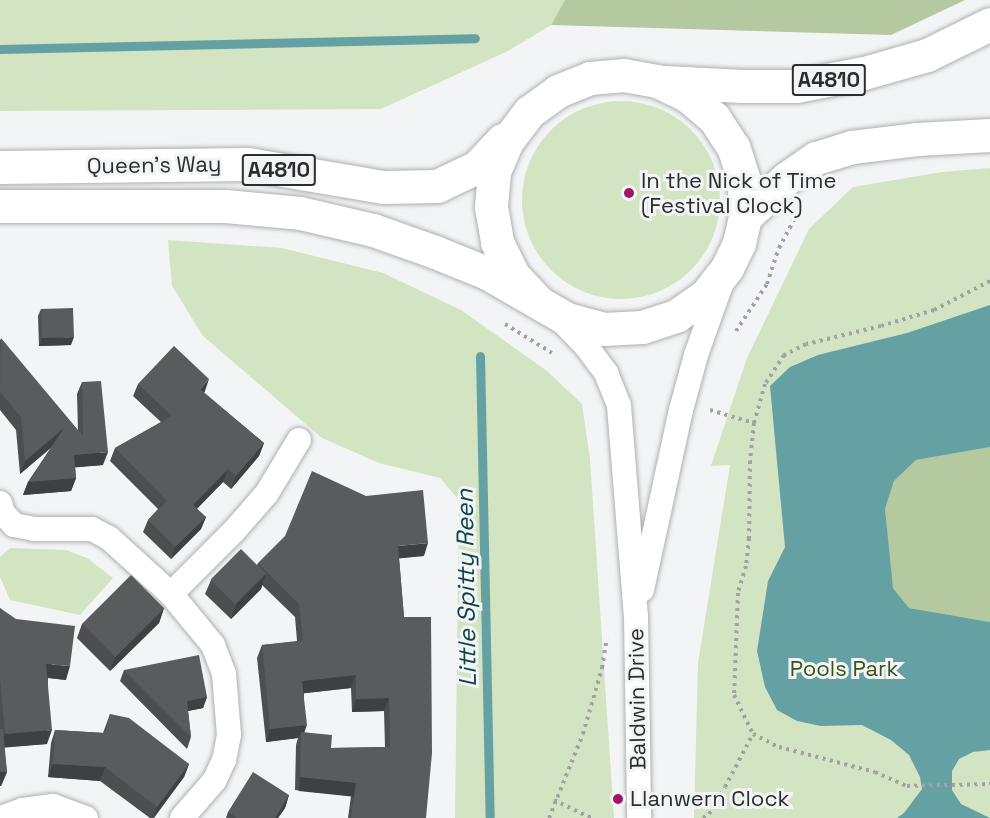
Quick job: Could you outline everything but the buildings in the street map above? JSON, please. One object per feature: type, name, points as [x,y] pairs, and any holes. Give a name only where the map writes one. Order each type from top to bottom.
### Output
[{"type":"main road","name":"Queen's Way","points":[[0,167],[248,164],[383,187],[437,186],[477,167],[529,112],[558,90],[590,78],[624,75],[657,81],[742,86],[807,84],[864,74],[927,55],[990,24]]},
{"type":"main road","name":"Queen's Way","points":[[0,206],[225,206],[300,213],[373,230],[435,252],[487,273],[567,319],[604,329],[642,327],[676,316],[706,295],[728,268],[739,243],[745,217],[744,180],[733,147],[714,118],[688,96],[657,81]]},
{"type":"main road","name":"Queen's Way","points":[[529,112],[507,141],[494,172],[491,207],[501,250],[513,275],[545,306]]},
{"type":"main road","points":[[745,217],[787,178],[816,158],[852,147],[917,139],[990,135]]},
{"type":"street","points":[[636,616],[681,410],[696,355],[728,268]]},
{"type":"street","points":[[545,306],[586,346],[606,373],[619,406],[636,616]]},
{"type":"street","points":[[171,594],[234,531],[267,493],[299,440]]},
{"type":"street","points":[[0,503],[7,531],[92,530],[109,538],[171,594],[213,645],[224,674],[229,735],[224,760],[213,782],[182,818]]},
{"type":"street","name":"Baldwin Drive","points":[[636,616],[639,818]]},
{"type":"street","points":[[1,818],[23,810],[53,806],[86,818]]},
{"type":"path","points":[[990,281],[934,310],[881,326],[806,344],[784,356],[765,384],[754,423],[750,461],[750,538],[746,566],[738,593],[734,695],[753,734],[779,747],[875,772],[907,786],[990,784]]},
{"type":"path","points":[[706,421],[709,410],[754,423]]},
{"type":"path","points":[[549,818],[554,800],[583,734],[602,668],[607,635]]},
{"type":"path","points":[[703,818],[720,796],[753,734]]},
{"type":"path","points":[[554,800],[591,818]]},
{"type":"green space","points":[[0,0],[565,0],[551,25],[508,51],[381,109],[0,111]]},
{"type":"green space","points":[[565,0],[965,0],[891,35],[551,25]]},
{"type":"green space","points":[[611,101],[631,101],[659,108],[684,123],[698,137],[713,162],[720,190],[720,210],[713,238],[698,263],[684,277],[650,295],[631,299],[611,299],[583,292],[558,277],[544,263],[526,229],[522,210],[522,190],[529,162],[544,137],[558,123],[592,105]]},
{"type":"green space","name":"Pools Park","points":[[990,168],[990,818],[694,818],[698,663],[730,465],[711,466],[747,358],[809,229],[853,187],[942,172]]},
{"type":"green space","points":[[168,240],[282,248],[383,273],[461,310],[547,371],[582,404],[590,459],[614,818],[455,818],[459,500],[440,478],[379,463],[322,438],[203,336],[172,286]]},
{"type":"green space","points":[[990,447],[990,622],[909,608],[893,588],[890,571],[885,509],[894,481],[916,460]]},
{"type":"green space","points":[[10,548],[66,550],[87,558],[113,578],[80,615],[10,600],[0,577],[0,557]]},
{"type":"water","points":[[990,305],[990,447],[916,460],[894,481],[885,509],[893,588],[909,608],[990,622],[990,750],[973,752],[959,759],[952,771],[952,790],[961,804],[990,818],[897,818],[904,813],[922,789],[920,777],[909,755],[891,740],[862,725],[821,726],[797,721],[777,710],[765,687],[757,651],[768,581],[785,547],[770,386],[790,367],[818,355],[907,333]]},
{"type":"waterway","points":[[0,49],[475,38]]},
{"type":"waterway","name":"Little Spitty Reen","points":[[480,356],[490,818]]},
{"type":"place","name":"In the Nick of Time (Festival Clock)","points":[[629,193]]},
{"type":"place","name":"Llanwern Clock","points":[[618,799]]}]
